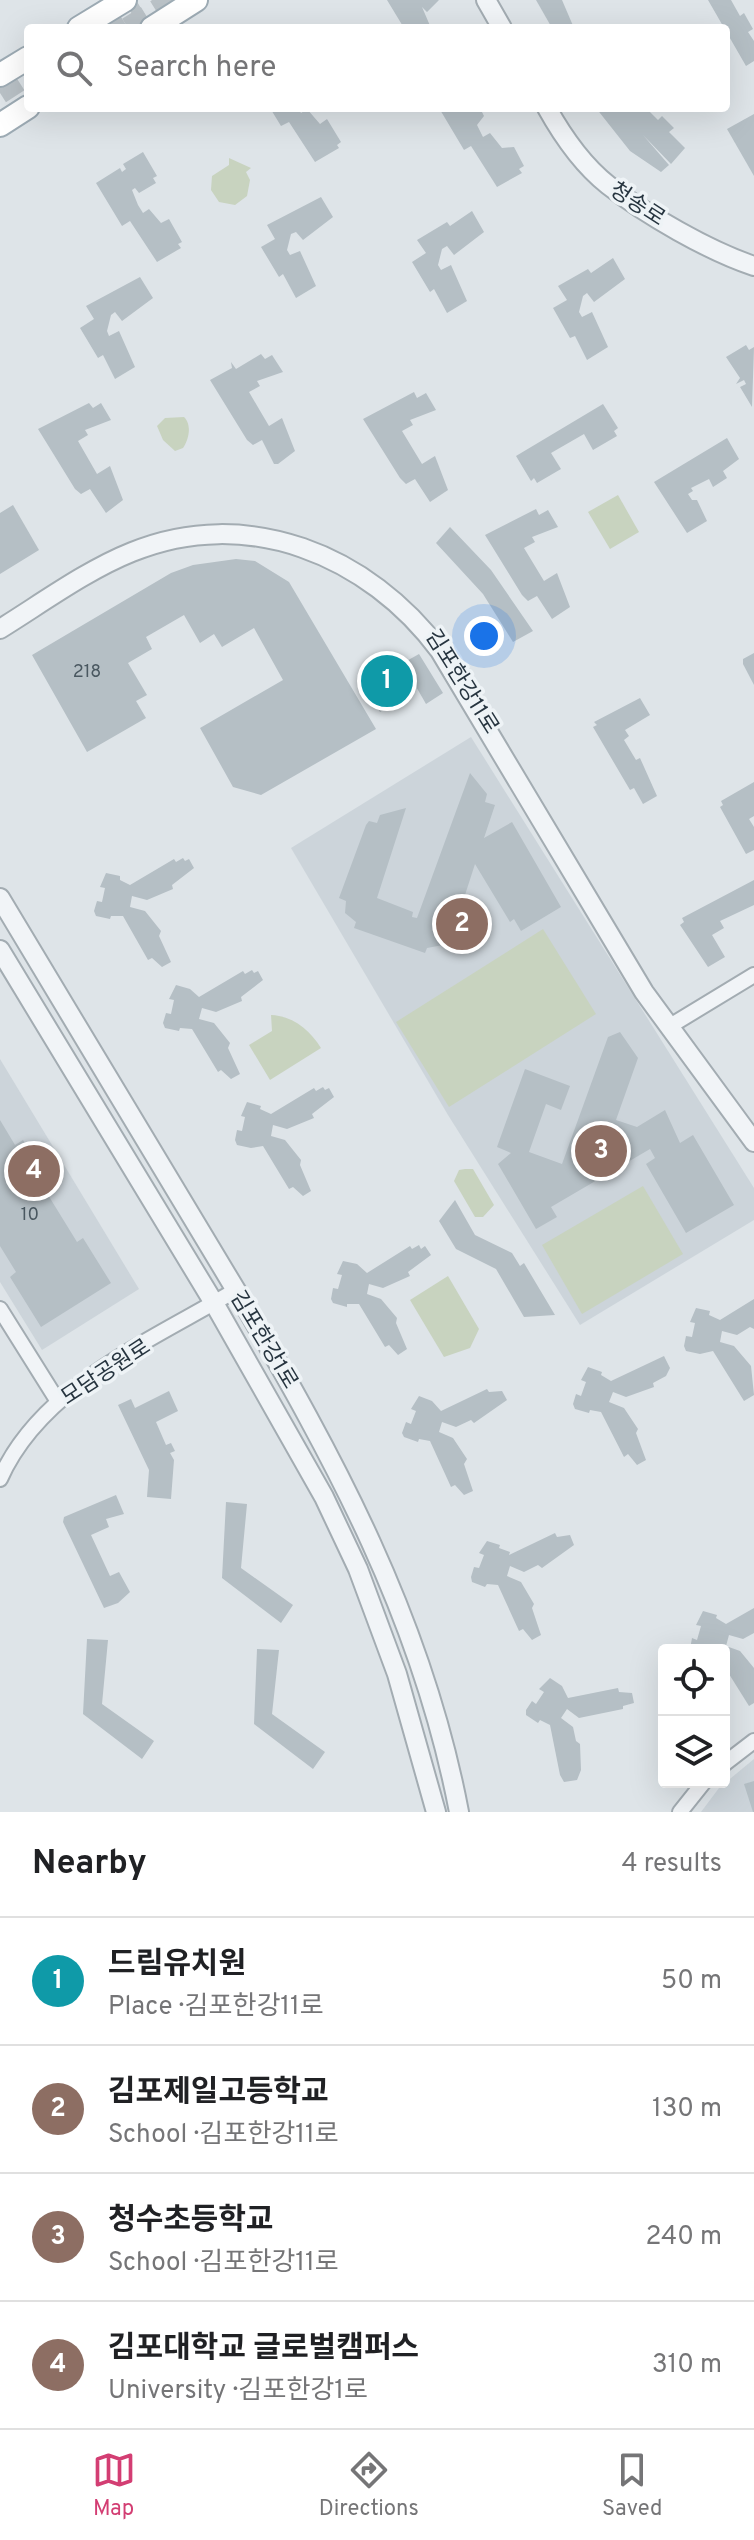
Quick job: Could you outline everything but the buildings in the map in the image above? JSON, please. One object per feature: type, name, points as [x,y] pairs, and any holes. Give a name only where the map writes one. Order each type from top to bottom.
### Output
[{"type":"main road","points":[[86,24],[125,0]]},
{"type":"main road","points":[[158,24],[196,0]]},
{"type":"main road","points":[[0,75],[24,60]]},
{"type":"main road","points":[[0,125],[24,110]]},
{"type":"street","points":[[486,0],[500,24]]},
{"type":"street","name":"청송로","points":[[549,112],[561,133],[607,185],[720,255],[754,266]]},
{"type":"street","name":"김포한강11로","points":[[0,619],[122,548],[179,530],[226,525],[268,531],[323,547],[363,569],[402,597],[446,650],[670,1026]]},
{"type":"street","name":"김포한강11로","points":[[0,629],[130,553],[183,537],[227,533],[266,537],[318,552],[358,574],[398,603],[440,651],[644,992],[754,1142]]},
{"type":"street","name":"김포한강1로","points":[[0,898],[328,1449],[385,1567],[434,1706],[459,1812]]},
{"type":"street","name":"김포한강1로","points":[[0,950],[214,1303],[324,1497],[358,1569],[397,1674],[436,1812]]},
{"type":"street","points":[[670,1026],[754,975]]},
{"type":"street","name":"모담공원로","points":[[0,1479],[22,1439],[57,1400],[236,1290]]},
{"type":"street","points":[[0,1309],[57,1400]]},
{"type":"street","points":[[730,1759],[754,1741]]},
{"type":"street","points":[[680,1812],[699,1788]]},
{"type":"shaded area","points":[[471,737],[754,1188],[754,1220],[580,1325],[448,1115],[291,848]]},
{"type":"shaded area","points":[[0,1059],[139,1289],[42,1350],[0,1282]]},
{"type":"shaded area","points":[[754,1759],[754,1812],[701,1812],[719,1788],[730,1788],[730,1779]]},
{"type":"green space","points":[[229,158],[251,168],[246,172],[250,180],[247,196],[235,205],[219,202],[211,190],[212,176],[229,165]]},
{"type":"green space","points":[[184,417],[189,428],[188,436],[183,448],[175,451],[163,440],[157,426],[165,418]]},
{"type":"green space","points":[[618,495],[639,532],[610,549],[588,512]]},
{"type":"green space","points":[[543,929],[596,1014],[449,1107],[396,1022]]},
{"type":"green space","points":[[271,1015],[300,1025],[321,1048],[270,1080],[249,1045],[272,1031]]},
{"type":"green space","points":[[473,1169],[494,1205],[483,1217],[475,1217],[454,1181],[459,1170]]},
{"type":"green space","points":[[643,1186],[683,1254],[582,1314],[542,1245]]},
{"type":"green space","points":[[448,1276],[479,1329],[470,1348],[444,1357],[410,1300]]},
{"type":"tunnel","points":[[134,24],[173,0]]},
{"type":"tunnel","points":[[108,24],[139,5]]},
{"type":"tunnel","points":[[0,93],[24,78]]},
{"type":"place","name":"드림유치원","points":[[387,681]]},
{"type":"place","name":"김포제일고등학교","points":[[462,924]]},
{"type":"place","name":"청수초등학교","points":[[601,1151]]},
{"type":"place","name":"김포대학교 글로벌캠퍼스","points":[[34,1171]]}]
